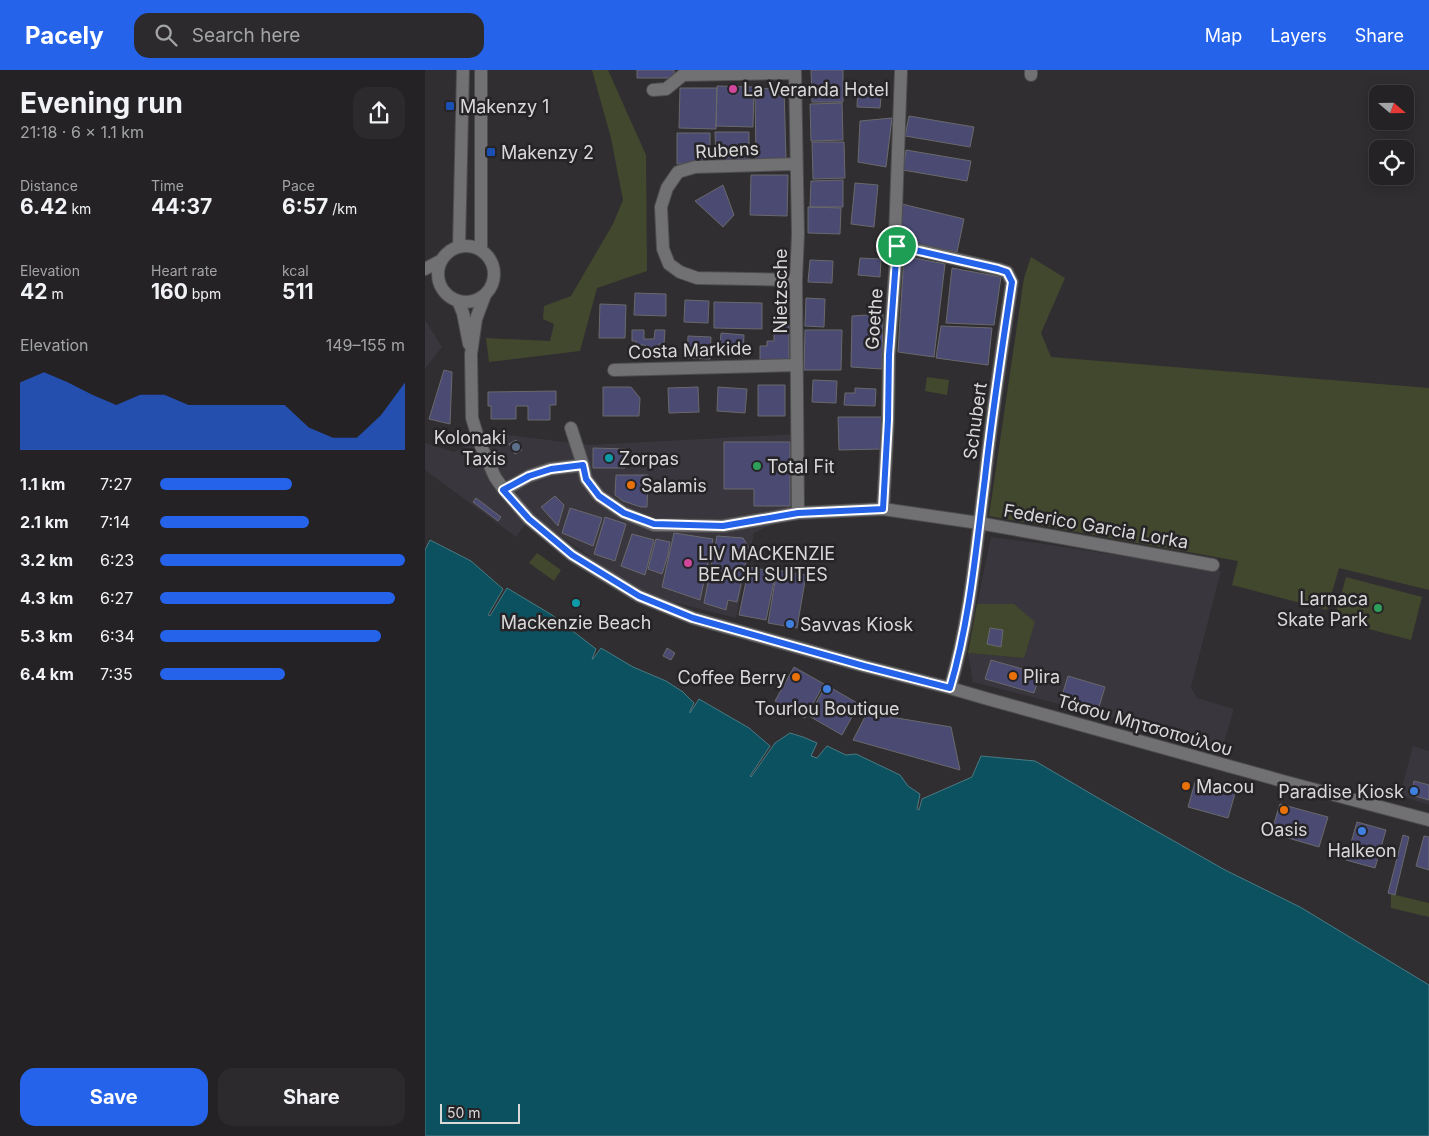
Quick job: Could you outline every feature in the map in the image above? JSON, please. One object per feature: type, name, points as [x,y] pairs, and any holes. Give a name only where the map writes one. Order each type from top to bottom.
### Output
[{"type":"street","points":[[459,246],[463,70]]},
{"type":"street","points":[[481,70],[481,250],[467,246],[459,246],[452,249],[442,260],[438,274],[442,290],[449,297],[458,301],[472,302],[485,295]]},
{"type":"street","points":[[481,108],[483,80],[487,70]]},
{"type":"street","name":"Goethe","points":[[883,509],[888,420],[889,355],[897,246],[895,237],[901,70]]},
{"type":"street","points":[[653,90],[666,89],[683,75],[795,72]]},
{"type":"street","name":"Nietzsche","points":[[795,72],[798,234],[795,280],[798,513]]},
{"type":"street","name":"Rubens","points":[[795,280],[697,278],[680,272],[669,264],[663,249],[661,207],[667,188],[678,172],[695,167],[796,164]]},
{"type":"street","name":"Schubert","points":[[897,246],[998,269],[1007,272],[1012,282],[990,432],[971,594],[959,657],[950,688]]},
{"type":"street","name":"Τάσου Μητσοπούλου","points":[[471,354],[477,319],[485,295],[491,287],[494,277],[493,266],[489,257],[481,250]]},
{"type":"street","points":[[425,269],[442,260]]},
{"type":"street","points":[[425,276],[439,281]]},
{"type":"street","name":"Τάσου Μητσοπούλου","points":[[458,301],[463,313],[471,354],[472,418],[482,450],[495,477],[503,490],[529,519],[572,555],[639,596],[693,618],[1429,820]]},
{"type":"street","name":"Costa Markide","points":[[614,370],[797,364]]},
{"type":"street","name":"Federico Garcia Lorka","points":[[571,428],[586,479],[599,496],[624,513],[654,524],[723,526],[798,513],[883,509],[979,523],[1213,565]]},
{"type":"street","points":[[503,490],[529,476],[551,469],[583,465]]},
{"type":"shaded area","points":[[425,320],[442,347],[425,369]]},
{"type":"shaded area","points":[[493,433],[589,445],[798,434],[798,513],[754,533],[736,618],[641,594],[532,515],[516,537],[425,470],[425,443],[454,452]]},
{"type":"shaded area","points":[[991,537],[1221,571],[1191,687],[1197,698],[1234,709],[1223,746],[973,682],[968,653],[1024,658],[1014,604],[977,604]]},
{"type":"shaded area","points":[[1413,746],[1429,751],[1429,805],[1400,795]]},
{"type":"green space","points":[[592,70],[608,70],[646,155],[647,271],[597,288],[580,351],[489,362],[486,338],[550,341],[554,324],[543,319],[544,306],[571,296],[613,224],[623,200],[611,138]]},
{"type":"green space","points":[[1031,257],[1065,278],[1041,333],[1051,357],[1429,388],[1429,590],[1339,568],[1327,610],[1232,585],[1238,561],[989,516],[1024,278]]},
{"type":"green space","points":[[927,377],[949,380],[947,395],[925,391]]},
{"type":"green space","points":[[537,553],[561,570],[554,581],[529,563]]},
{"type":"green space","name":"Larnaca Skate Park","points":[[1346,577],[1422,597],[1411,640],[1334,620]]},
{"type":"green space","points":[[977,604],[1014,604],[1035,622],[1024,658],[968,653]]},
{"type":"green space","points":[[1391,894],[1429,903],[1429,917],[1391,908]]},
{"type":"water","points":[[430,540],[471,561],[503,589],[488,615],[490,616],[507,588],[552,615],[596,649],[592,659],[601,648],[633,667],[666,681],[683,692],[694,703],[690,713],[699,699],[749,728],[770,746],[751,777],[775,743],[790,733],[817,743],[811,756],[817,758],[827,746],[846,755],[856,754],[900,775],[908,786],[920,794],[917,809],[919,810],[922,799],[972,777],[981,756],[1035,761],[1225,870],[1300,907],[1429,985],[1429,1136],[425,1136],[425,550]]},
{"type":"building","points":[[637,70],[674,70],[674,78],[637,78]]},
{"type":"building","points":[[811,70],[843,70],[843,102],[812,102]]},
{"type":"building","points":[[858,85],[882,86],[880,108],[857,107]]},
{"type":"building","points":[[717,86],[754,87],[753,127],[716,126]]},
{"type":"building","points":[[680,88],[717,88],[716,129],[679,128]]},
{"type":"building","points":[[784,88],[786,159],[756,160],[755,89]]},
{"type":"building","points":[[842,103],[843,140],[811,141],[810,104]]},
{"type":"building","points":[[909,116],[974,127],[970,147],[905,136]]},
{"type":"building","points":[[892,118],[886,167],[858,162],[860,121]]},
{"type":"building","points":[[715,132],[749,132],[749,162],[716,163]]},
{"type":"building","points":[[677,133],[710,133],[710,163],[677,164]]},
{"type":"building","points":[[812,142],[844,142],[845,178],[813,179]]},
{"type":"building","points":[[906,150],[971,161],[967,181],[903,170]]},
{"type":"building","points":[[751,175],[788,175],[787,216],[750,215]]},
{"type":"building","points":[[843,180],[843,207],[810,207],[811,181]]},
{"type":"building","points":[[855,183],[878,185],[874,227],[851,224]]},
{"type":"building","points":[[723,185],[734,215],[723,227],[695,201]]},
{"type":"building","points":[[902,204],[964,219],[957,252],[898,241]]},
{"type":"building","points":[[808,207],[841,208],[840,234],[808,233]]},
{"type":"building","points":[[904,256],[945,264],[934,357],[898,352]]},
{"type":"building","points":[[860,258],[881,259],[880,277],[858,275]]},
{"type":"building","points":[[810,260],[833,261],[832,283],[808,282]]},
{"type":"building","points":[[952,268],[1001,277],[994,325],[946,323]]},
{"type":"building","points":[[635,293],[666,294],[666,316],[634,315]]},
{"type":"building","points":[[806,298],[825,299],[824,327],[805,326]]},
{"type":"building","points":[[685,300],[709,301],[708,323],[684,322]]},
{"type":"building","points":[[714,302],[762,303],[762,329],[714,328]]},
{"type":"building","points":[[600,304],[626,305],[625,338],[599,338]]},
{"type":"building","points":[[883,314],[882,369],[851,367],[852,316]]},
{"type":"building","points":[[774,325],[789,325],[789,360],[760,360],[760,346],[767,346],[767,341],[774,341]]},
{"type":"building","points":[[941,326],[992,328],[988,365],[936,358]]},
{"type":"building","points":[[632,330],[644,330],[644,339],[654,339],[655,330],[665,330],[664,344],[659,344],[659,351],[645,350],[645,345],[636,345],[636,341],[632,341]]},
{"type":"building","points":[[805,330],[842,330],[841,370],[804,370]]},
{"type":"building","points":[[721,333],[744,335],[743,356],[719,355]]},
{"type":"building","points":[[688,336],[711,337],[710,359],[687,358]]},
{"type":"building","points":[[444,370],[452,372],[450,424],[429,419]]},
{"type":"building","points":[[813,380],[837,381],[836,403],[812,402]]},
{"type":"building","points":[[758,385],[785,385],[785,416],[758,416]]},
{"type":"building","points":[[603,387],[631,387],[640,398],[639,416],[603,416]]},
{"type":"building","points":[[698,387],[699,412],[669,413],[668,388]]},
{"type":"building","points":[[718,387],[747,389],[745,413],[717,411]]},
{"type":"building","points":[[855,388],[876,389],[875,406],[844,405],[845,393],[855,393]]},
{"type":"building","points":[[556,391],[556,405],[550,405],[550,420],[528,420],[528,406],[516,406],[516,419],[491,419],[491,406],[488,406],[488,392]]},
{"type":"building","points":[[838,417],[884,417],[881,449],[839,450]]},
{"type":"building","name":"Kolonaki Taxis","points":[[516,440],[522,450],[515,454],[509,444]]},
{"type":"building","name":"Total Fit","points":[[724,442],[790,442],[790,506],[754,506],[754,489],[724,489]]},
{"type":"building","name":"Zorpas","points":[[593,448],[626,449],[625,468],[593,468]]},
{"type":"building","name":"Salamis","points":[[616,475],[648,475],[647,507],[623,501],[615,495]]},
{"type":"building","points":[[555,496],[564,505],[558,526],[541,507]]},
{"type":"building","points":[[476,498],[501,517],[498,521],[473,502]]},
{"type":"building","points":[[570,508],[602,518],[593,546],[562,533]]},
{"type":"building","points":[[605,517],[626,524],[615,561],[594,554]]},
{"type":"building","name":"LIV MACKENZIE BEACH SUITES","points":[[674,533],[713,539],[700,600],[662,587]]},
{"type":"building","points":[[632,534],[654,540],[645,575],[621,566]]},
{"type":"building","points":[[717,536],[743,538],[749,548],[737,602],[728,600],[726,610],[704,603]]},
{"type":"building","points":[[656,539],[670,542],[662,574],[648,569]]},
{"type":"building","points":[[749,567],[776,572],[766,620],[739,615]]},
{"type":"building","points":[[777,570],[806,575],[797,628],[768,623]]},
{"type":"building","points":[[990,628],[1003,630],[1001,647],[987,644]]},
{"type":"building","points":[[667,648],[675,653],[671,660],[663,656]]},
{"type":"building","name":"Plira","points":[[991,660],[1040,674],[1034,693],[985,679]]},
{"type":"building","points":[[794,667],[824,684],[805,718],[775,701]]},
{"type":"building","points":[[1068,676],[1105,687],[1098,710],[1061,699]]},
{"type":"building","points":[[826,685],[859,704],[842,735],[809,716]]},
{"type":"building","points":[[867,713],[951,727],[960,770],[853,740]]},
{"type":"building","points":[[1196,779],[1236,790],[1228,818],[1188,807]]},
{"type":"building","points":[[1414,781],[1429,785],[1429,800],[1411,795]]},
{"type":"building","points":[[1280,804],[1328,817],[1319,847],[1271,833]]},
{"type":"building","points":[[1357,822],[1386,830],[1375,868],[1346,860]]},
{"type":"building","points":[[1403,835],[1409,837],[1395,895],[1388,893]]},
{"type":"building","points":[[1424,836],[1429,837],[1429,870],[1416,866]]},
{"type":"place","name":"La Veranda Hotel","points":[[733,89]]},
{"type":"place","name":"Makenzy 1","points":[[450,106]]},
{"type":"place","name":"Makenzy 2","points":[[491,152]]},
{"type":"place","name":"Kolonaki Taxis","points":[[516,447]]},
{"type":"place","name":"Zorpas","points":[[609,458]]},
{"type":"place","name":"Total Fit","points":[[757,466]]},
{"type":"place","name":"Salamis","points":[[631,485]]},
{"type":"place","name":"LIV MACKENZIE BEACH SUITES","points":[[688,563]]},
{"type":"place","name":"Mackenzie Beach","points":[[576,603]]},
{"type":"place","name":"Larnaca Skate Park","points":[[1378,608]]},
{"type":"place","name":"Savvas Kiosk","points":[[790,624]]},
{"type":"place","name":"Plira","points":[[1013,676]]},
{"type":"place","name":"Coffee Berry","points":[[796,677]]},
{"type":"place","name":"Tourlou Boutique","points":[[827,689]]},
{"type":"place","name":"Macou","points":[[1186,786]]},
{"type":"place","name":"Paradise Kiosk","points":[[1414,791]]},
{"type":"place","name":"Oasis","points":[[1284,810]]},
{"type":"place","name":"Halkeon","points":[[1362,831]]},
{"type":"route","points":[[897,246],[998,269],[1007,272],[1012,282],[990,432],[971,594],[959,657],[950,688],[693,618],[639,596],[572,555],[529,519],[503,490],[529,476],[551,469],[583,465],[586,479],[599,496],[624,513],[654,524],[723,526],[798,513],[883,509],[888,420],[889,355],[897,246]]}]
